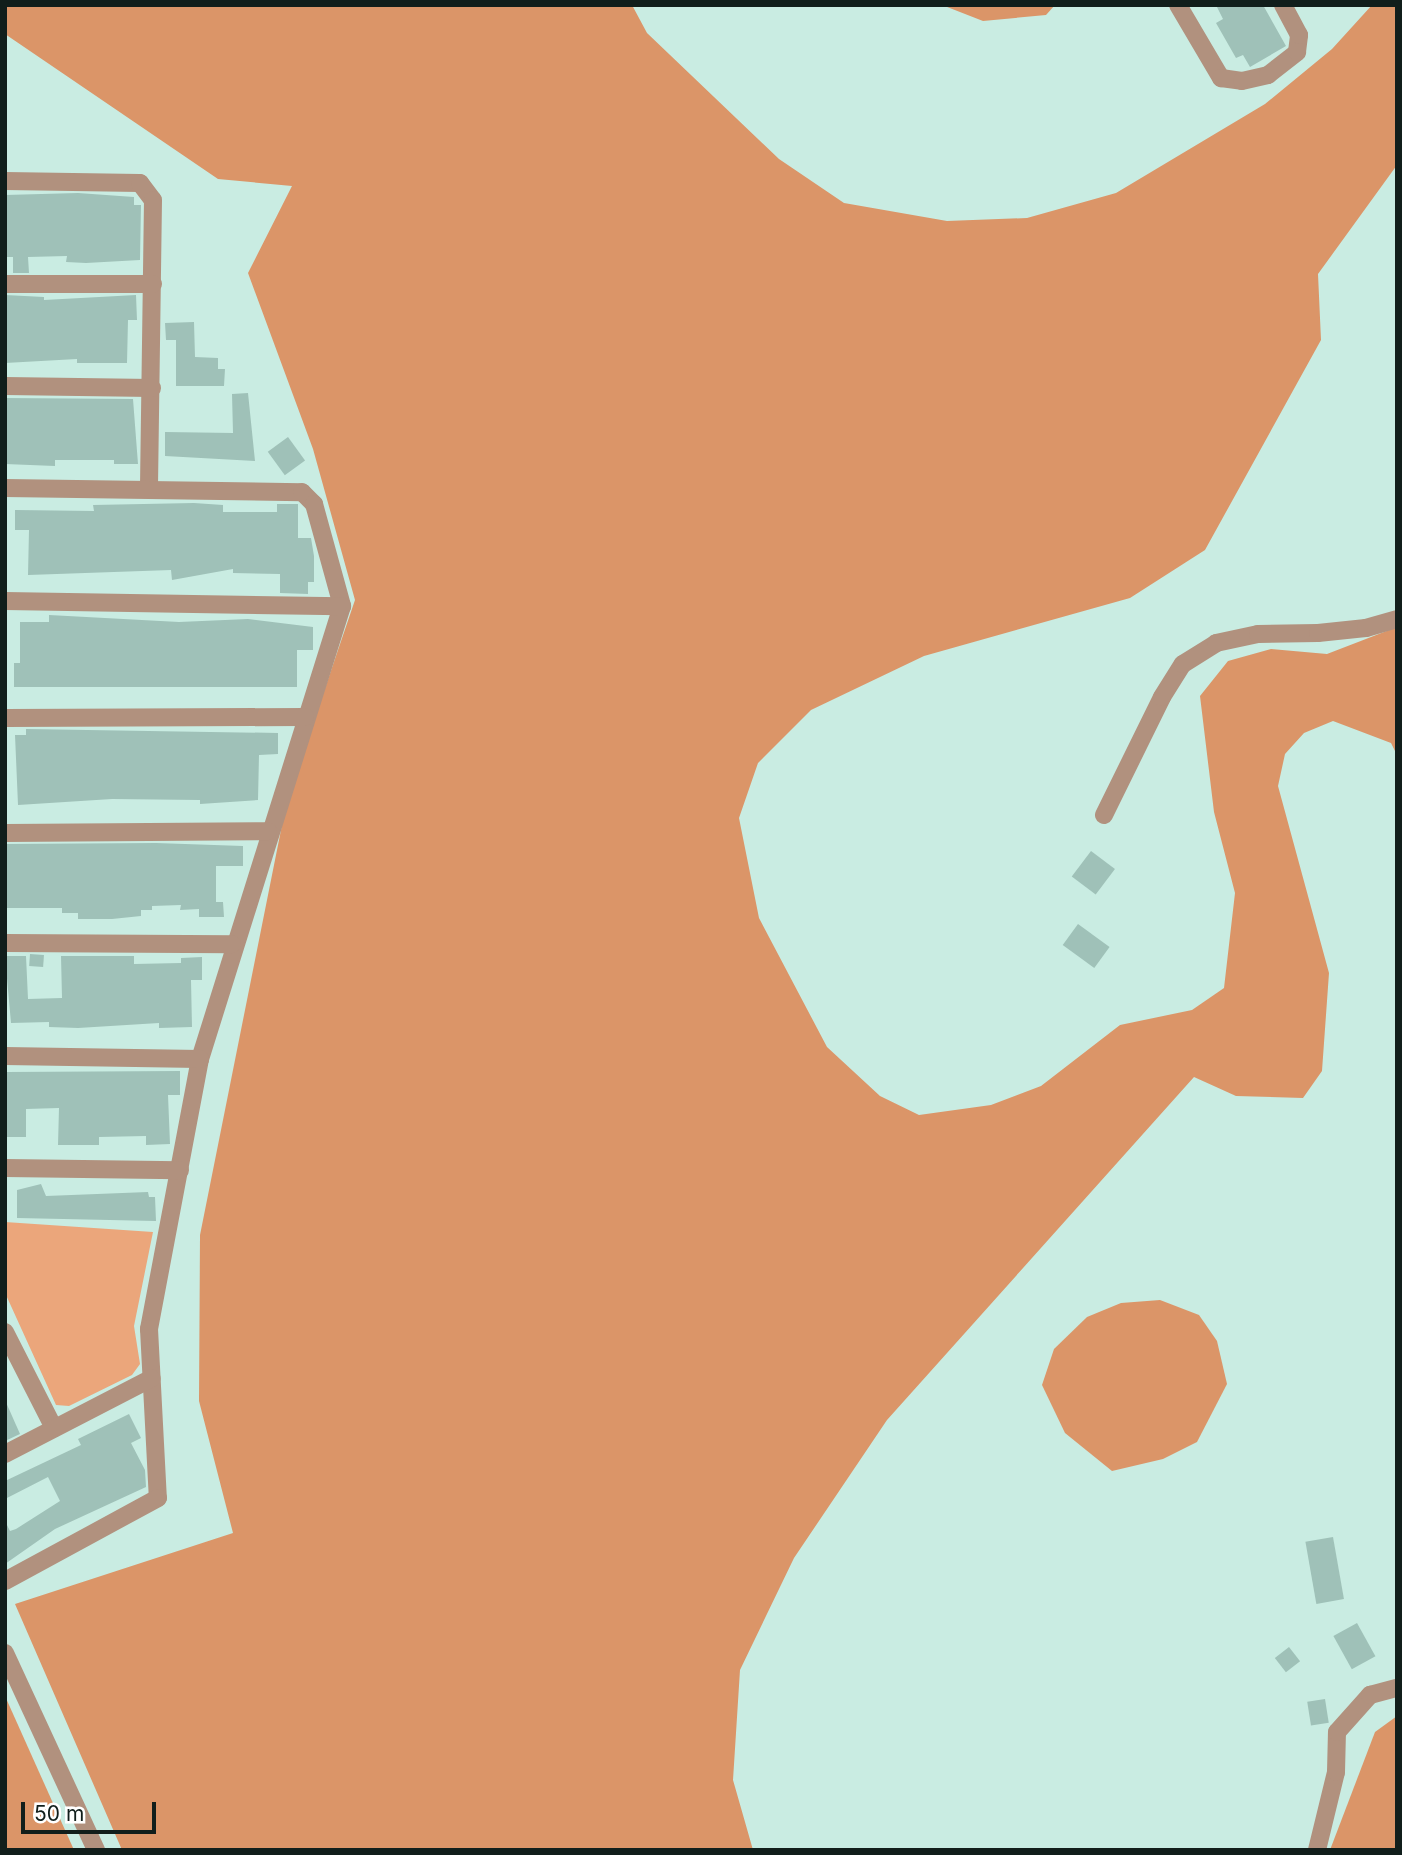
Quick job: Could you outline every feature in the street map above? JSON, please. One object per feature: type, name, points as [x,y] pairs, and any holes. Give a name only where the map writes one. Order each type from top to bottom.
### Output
[{"type":"street","points":[[1178,5],[1221,78],[1242,81],[1268,75],[1297,52],[1299,35],[1283,5]]},
{"type":"street","points":[[5,181],[140,183],[153,200],[149,489]]},
{"type":"street","points":[[5,284],[153,284]]},
{"type":"street","points":[[5,386],[152,388]]},
{"type":"street","points":[[5,488],[302,492],[314,504],[342,606],[232,944],[200,1059],[149,1329],[158,1499],[5,1581]]},
{"type":"street","points":[[5,601],[342,606]]},
{"type":"street","points":[[1104,815],[1162,696],[1183,664],[1216,643],[1258,634],[1366,628],[1397,619]]},
{"type":"street","points":[[5,718],[305,717]]},
{"type":"street","points":[[5,833],[268,831]]},
{"type":"street","points":[[5,943],[232,944]]},
{"type":"street","points":[[5,1056],[200,1059]]},
{"type":"street","points":[[5,1168],[180,1170]]},
{"type":"street","points":[[5,1332],[54,1428]]},
{"type":"street","points":[[5,1454],[152,1378]]},
{"type":"street","points":[[5,1653],[96,1850]]},
{"type":"street","points":[[1317,1850],[1336,1772],[1337,1732],[1370,1695],[1397,1688]]},
{"type":"shaded area","points":[[5,5],[632,5],[647,33],[779,159],[844,203],[947,221],[1027,218],[1116,193],[1265,104],[1332,49],[1372,5],[1397,5],[1397,165],[1318,274],[1321,340],[1205,550],[1130,598],[924,656],[811,710],[758,763],[739,818],[759,918],[827,1047],[880,1096],[919,1115],[991,1105],[1041,1086],[1120,1025],[1192,1010],[1224,988],[1235,893],[1214,812],[1200,696],[1228,661],[1271,649],[1327,654],[1397,627],[1397,755],[1391,743],[1333,721],[1304,733],[1285,754],[1278,786],[1329,973],[1322,1071],[1303,1098],[1236,1096],[1194,1077],[887,1420],[794,1558],[740,1670],[733,1780],[753,1850],[122,1850],[15,1604],[233,1533],[199,1401],[200,1235],[287,800],[355,600],[313,449],[248,273],[292,186],[218,179],[5,34]]},
{"type":"shaded area","points":[[942,5],[1055,5],[1046,15],[983,21]]},
{"type":"shaded area","points":[[5,1222],[153,1232],[134,1326],[140,1364],[132,1375],[69,1406],[56,1405],[6,1295]]},
{"type":"shaded area","points":[[1160,1300],[1199,1315],[1217,1341],[1227,1384],[1197,1442],[1163,1459],[1112,1471],[1065,1433],[1042,1385],[1054,1349],[1087,1317],[1121,1303]]},
{"type":"shaded area","points":[[5,1696],[74,1850],[5,1850]]},
{"type":"shaded area","points":[[1397,1716],[1397,1850],[1330,1850],[1375,1732]]},
{"type":"building","points":[[1216,5],[1263,5],[1286,46],[1250,67],[1243,55],[1236,58],[1216,23],[1223,19]]},
{"type":"building","points":[[78,193],[134,197],[134,205],[141,205],[140,260],[86,263],[66,262],[67,256],[28,257],[29,273],[13,273],[13,257],[5,257],[5,195]]},
{"type":"building","points":[[5,295],[44,297],[44,300],[136,295],[137,320],[128,320],[127,363],[77,363],[77,359],[5,363]]},
{"type":"building","points":[[194,322],[195,357],[218,358],[218,369],[225,369],[224,386],[176,386],[176,340],[166,340],[165,323]]},
{"type":"building","points":[[248,393],[255,461],[165,456],[165,432],[233,433],[232,394]]},
{"type":"building","points":[[5,398],[133,399],[138,464],[114,464],[114,460],[55,460],[55,466],[5,464]]},
{"type":"building","points":[[288,437],[305,460],[285,475],[268,452]]},
{"type":"building","points":[[277,504],[298,504],[298,538],[311,538],[314,556],[314,582],[308,582],[308,594],[280,593],[280,574],[233,573],[233,569],[172,580],[171,570],[28,575],[29,530],[15,530],[15,510],[94,511],[93,505],[223,505],[223,512],[277,512]]},
{"type":"building","points":[[49,615],[179,622],[248,619],[313,627],[313,650],[297,650],[297,687],[14,687],[14,663],[20,663],[20,622],[49,622]]},
{"type":"building","points":[[26,729],[278,733],[278,754],[259,755],[258,800],[200,804],[200,800],[112,799],[18,805],[15,735],[26,735]]},
{"type":"building","points":[[156,843],[243,846],[243,866],[216,866],[216,902],[223,902],[224,917],[199,917],[199,909],[180,910],[181,905],[152,906],[152,910],[141,910],[141,916],[112,919],[78,919],[78,913],[62,913],[62,908],[6,908],[5,844]]},
{"type":"building","points":[[1091,851],[1115,869],[1096,895],[1072,877]]},
{"type":"building","points":[[1078,924],[1110,947],[1094,968],[1063,945]]},
{"type":"building","points":[[30,954],[44,955],[43,967],[29,966]]},
{"type":"building","points":[[5,956],[26,956],[28,999],[62,998],[61,956],[134,956],[134,964],[181,963],[181,958],[202,957],[202,980],[191,980],[192,1027],[159,1028],[159,1023],[78,1028],[49,1027],[49,1022],[11,1023]]},
{"type":"building","points":[[180,1071],[180,1095],[168,1095],[170,1144],[146,1145],[146,1136],[99,1137],[99,1145],[58,1145],[59,1108],[26,1109],[26,1137],[5,1137],[7,1072]]},
{"type":"building","points":[[41,1184],[46,1196],[148,1192],[149,1197],[155,1197],[156,1221],[17,1218],[17,1190]]},
{"type":"building","points":[[5,1400],[20,1434],[5,1441]]},
{"type":"building","points":[[129,1414],[141,1438],[131,1443],[145,1470],[146,1487],[55,1529],[5,1564],[5,1521],[10,1531],[16,1529],[60,1501],[48,1477],[5,1499],[5,1481],[81,1445],[78,1439]]},
{"type":"building","points":[[1333,1537],[1344,1599],[1316,1604],[1305,1542]]},
{"type":"building","points":[[1357,1623],[1375,1656],[1352,1669],[1333,1636]]},
{"type":"building","points":[[1289,1647],[1300,1661],[1286,1672],[1275,1658]]},
{"type":"building","points":[[1325,1699],[1329,1723],[1311,1726],[1307,1702]]}]
